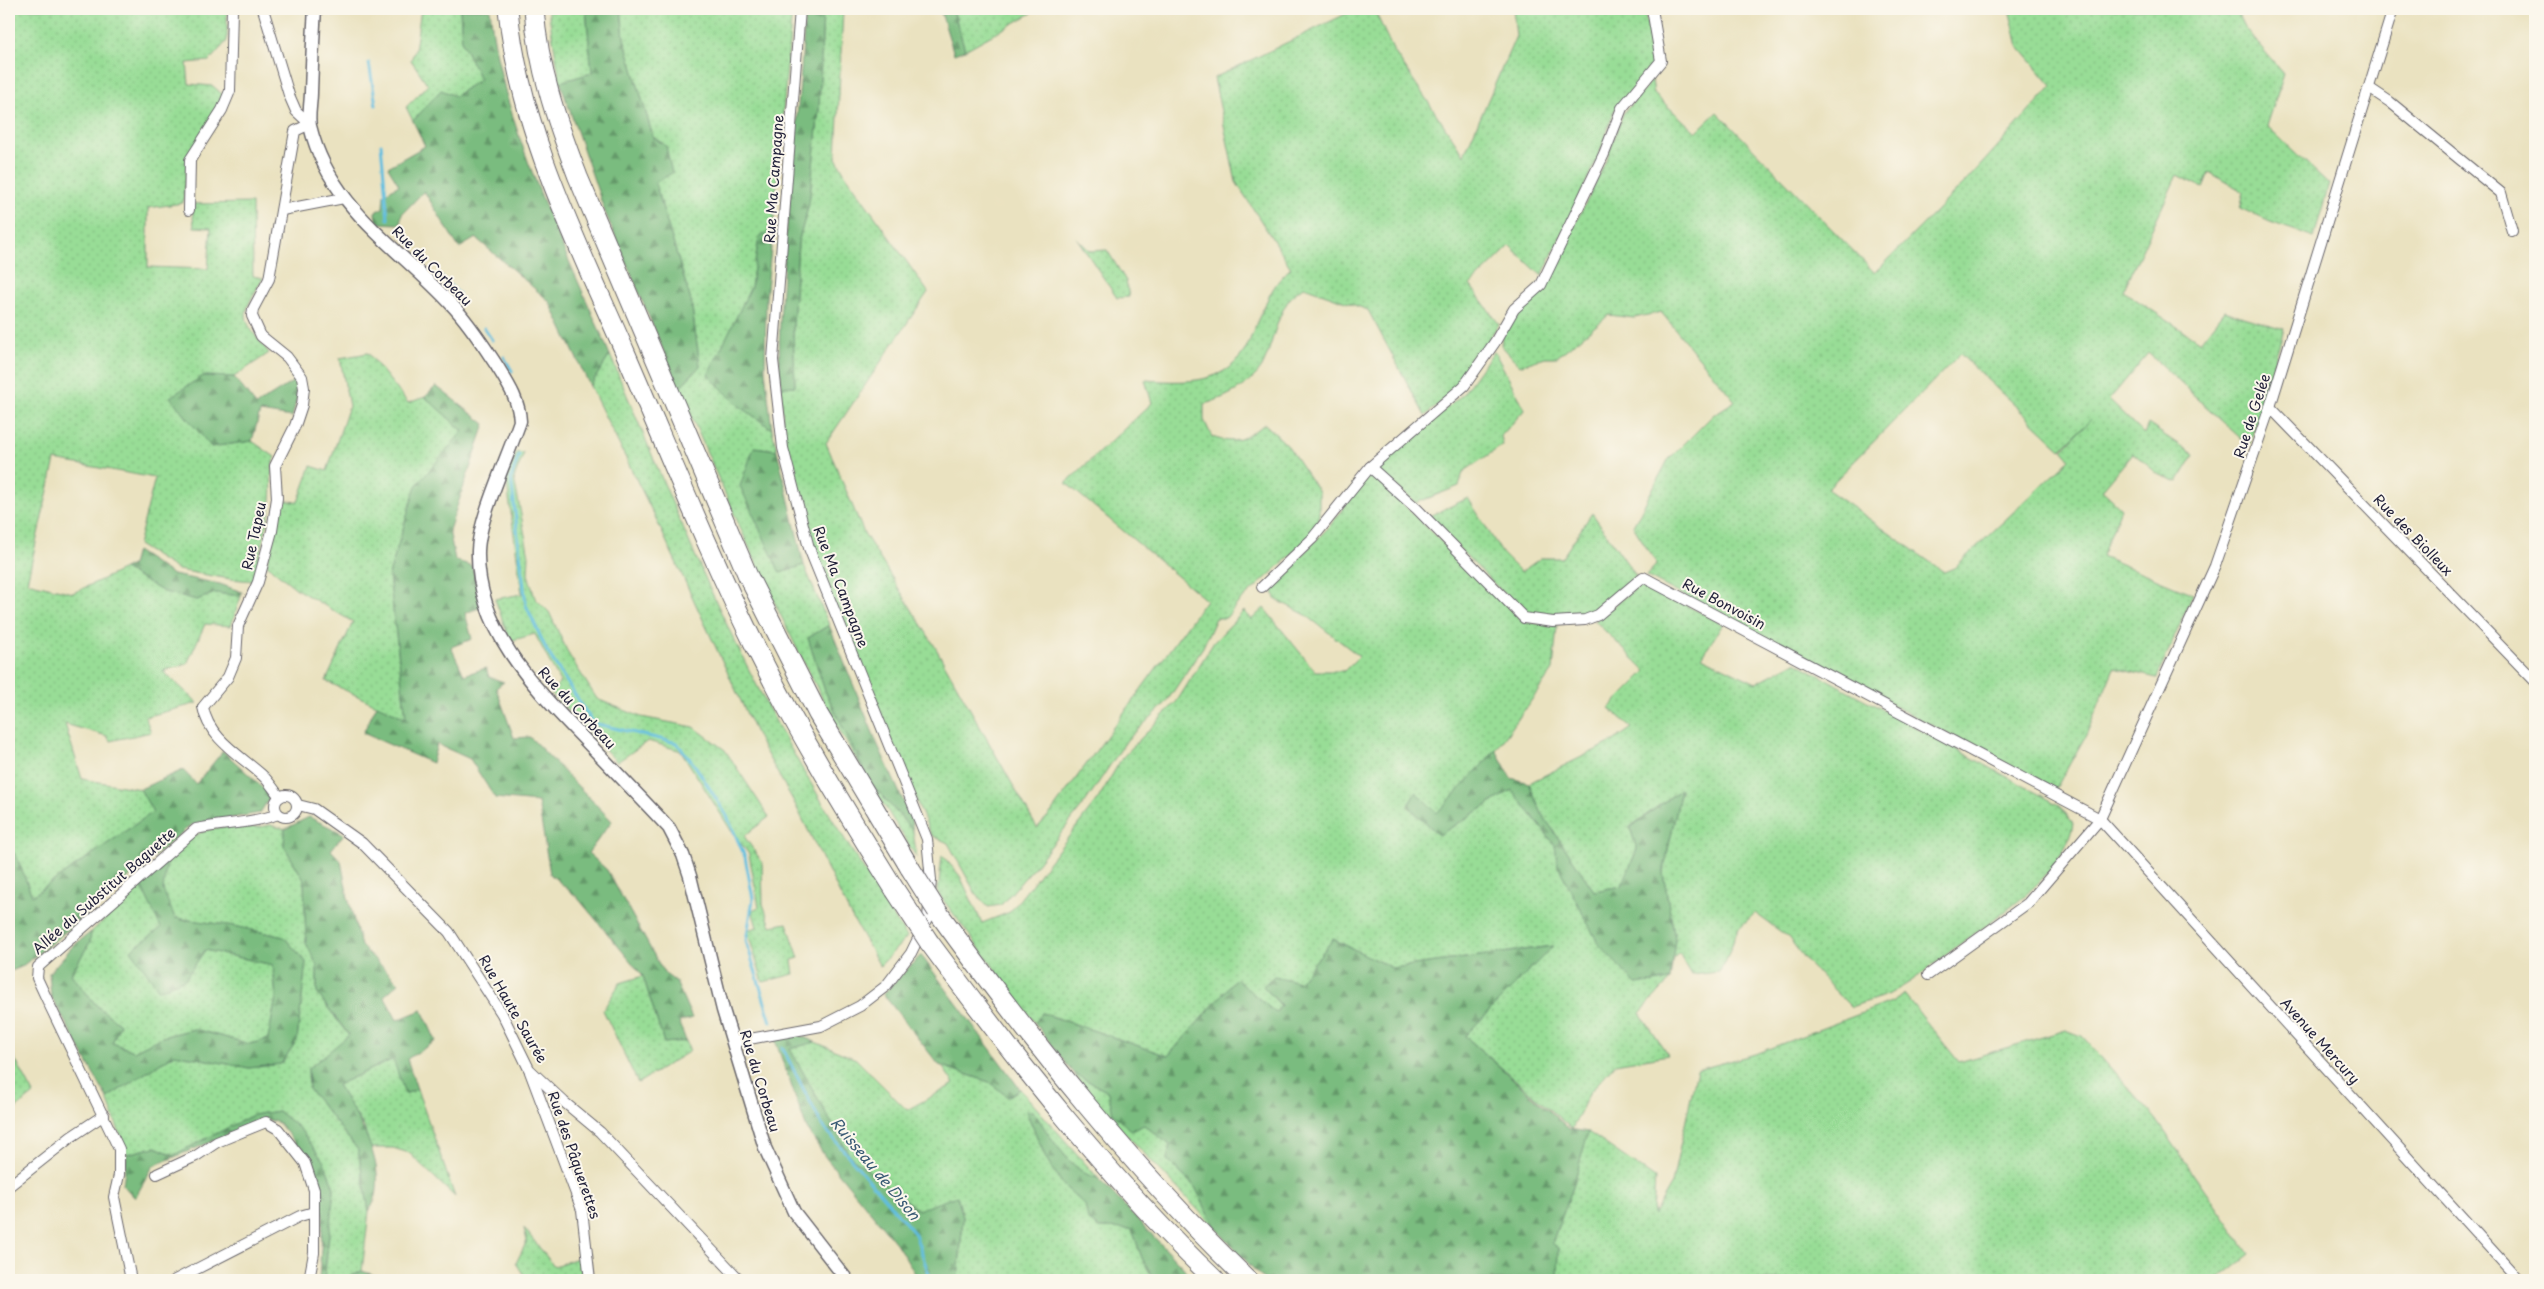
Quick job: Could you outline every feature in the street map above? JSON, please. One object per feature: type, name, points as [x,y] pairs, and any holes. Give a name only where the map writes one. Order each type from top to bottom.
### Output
[{"type":"highway","points":[[508,9],[513,50],[521,85],[553,182],[726,586],[796,725],[845,811],[929,942],[1024,1069],[1080,1137],[1141,1205],[1215,1280]]},
{"type":"highway","points":[[534,9],[546,86],[574,168],[748,576],[818,714],[937,911],[1001,1000],[1099,1120],[1160,1190],[1248,1280]]},
{"type":"street","points":[[189,210],[190,160],[222,110],[230,91],[232,9]]},
{"type":"street","points":[[263,9],[289,95],[296,110],[310,124]]},
{"type":"street","points":[[310,124],[314,9]]},
{"type":"street","name":"Rue Ma Campagne","points":[[733,1042],[821,1026],[860,1006],[886,986],[911,953],[928,918],[932,880],[926,839],[808,548],[784,448],[773,360],[800,9]]},
{"type":"street","points":[[1262,587],[1312,538],[1370,467],[1464,386],[1495,342],[1514,309],[1541,285],[1604,154],[1622,108],[1661,61],[1652,9]]},
{"type":"street","name":"Rue de Gelée","points":[[1928,976],[2028,903],[2100,819],[2215,566],[2270,407],[2394,9]]},
{"type":"street","points":[[2369,88],[2390,102],[2501,194],[2512,231]]},
{"type":"street","name":"Rue du Corbeau","points":[[310,124],[329,174],[344,198],[394,252],[452,304],[475,332],[511,389],[519,410],[520,422],[483,524],[478,550],[479,575],[496,630],[535,688],[669,828],[683,855],[690,876],[722,1010],[765,1148],[783,1192],[794,1212],[815,1241],[848,1280]]},
{"type":"street","name":"Rue Tapeu","points":[[263,776],[238,758],[218,735],[205,716],[204,707],[228,677],[236,658],[238,626],[258,582],[272,531],[277,498],[275,466],[295,426],[302,405],[304,388],[302,377],[287,357],[261,336],[252,316],[253,309],[269,279],[295,131],[310,124]]},
{"type":"street","points":[[282,210],[344,198]]},
{"type":"street","name":"Rue des Biolleux","points":[[2270,407],[2535,681]]},
{"type":"street","name":"Rue Bonvoisin","points":[[1370,467],[1417,509],[1524,618],[1553,622],[1585,620],[1598,615],[1643,577],[2100,819]]},
{"type":"street","name":"Rue Haute Saurée","points":[[263,776],[280,797],[288,794],[295,798],[298,805],[316,810],[362,843],[449,932],[502,1014],[529,1069],[600,1132],[739,1280]]},
{"type":"street","points":[[280,797],[275,804],[278,814],[284,817],[289,817],[297,811],[298,805]]},
{"type":"street","name":"Allée du Substitut Baguette","points":[[131,1280],[114,1197],[118,1176],[119,1149],[37,978],[38,967],[196,828],[224,822],[263,820],[278,814]]},
{"type":"street","name":"Avenue Mercury","points":[[2100,819],[2519,1280]]},
{"type":"street","name":"Rue des Pâquerettes","points":[[529,1069],[582,1210],[590,1280]]},
{"type":"street","points":[[9,1186],[70,1137],[104,1115]]},
{"type":"street","points":[[157,1174],[196,1156],[217,1142],[266,1122],[278,1129],[305,1163],[314,1190],[314,1253],[309,1280]]},
{"type":"street","points":[[175,1280],[300,1216],[314,1212]]},
{"type":"green space","points":[[9,9],[227,9],[227,41],[209,61],[187,63],[189,84],[213,86],[223,95],[187,162],[183,203],[148,208],[148,267],[208,269],[211,228],[194,227],[192,204],[252,203],[253,276],[263,278],[250,302],[246,317],[252,331],[269,353],[234,377],[203,376],[211,447],[252,441],[275,457],[272,468],[270,510],[254,581],[178,570],[138,545],[155,478],[55,460],[27,582],[73,593],[124,569],[164,592],[197,600],[215,593],[241,596],[231,626],[205,624],[187,664],[163,671],[198,703],[145,717],[151,732],[110,741],[107,736],[65,724],[82,779],[140,789],[153,812],[32,896],[16,855],[9,850]]},
{"type":"green space","points":[[421,9],[460,9],[462,42],[480,79],[455,96],[441,90],[413,121],[406,107],[428,85],[411,60],[415,50]]},
{"type":"green space","points":[[460,9],[490,9],[496,52],[521,141],[555,229],[610,355],[590,386],[549,301],[476,238],[459,248],[424,191],[402,214],[400,224],[376,223],[375,212],[383,208],[384,194],[399,185],[388,167],[425,146],[413,121],[441,90],[455,96],[480,79],[462,42]]},
{"type":"green space","points":[[548,9],[586,9],[592,73],[560,82]]},
{"type":"green space","points":[[586,9],[621,9],[624,38],[653,137],[666,146],[672,173],[655,183],[691,301],[700,366],[679,388],[605,212],[560,82],[592,73]]},
{"type":"green space","points":[[621,9],[792,9],[773,228],[759,237],[751,287],[709,375],[738,405],[772,429],[777,450],[754,447],[780,573],[804,565],[829,625],[808,638],[825,691],[868,778],[828,710],[780,614],[679,388],[700,366],[691,301],[655,183],[666,146],[653,137],[624,38]]},
{"type":"green space","points":[[805,9],[823,9],[819,109],[809,204],[798,243],[793,327],[795,386],[781,387],[779,340],[786,230]]},
{"type":"green space","points":[[823,9],[843,9],[836,158],[845,174],[928,292],[826,443],[864,533],[934,645],[1037,828],[1050,814],[1206,600],[1066,483],[1152,403],[1145,380],[1197,380],[1221,373],[1232,366],[1247,346],[1259,316],[1274,288],[1291,268],[1236,182],[1214,78],[1356,9],[1374,9],[1393,50],[1464,155],[1516,36],[1513,9],[1644,9],[1654,57],[1648,72],[1614,111],[1599,155],[1542,276],[1510,246],[1470,285],[1499,324],[1457,388],[1425,416],[1368,310],[1304,287],[1295,293],[1282,311],[1266,357],[1257,374],[1236,390],[1220,399],[1204,404],[1204,420],[1212,437],[1234,441],[1245,437],[1265,424],[1288,446],[1319,492],[1319,525],[1309,539],[1238,603],[1226,618],[1216,618],[1203,647],[1165,704],[1127,740],[1084,804],[1036,865],[1001,905],[988,907],[976,894],[948,843],[931,835],[820,572],[784,440],[781,387],[795,386],[793,327],[798,243],[809,204],[819,109]]},
{"type":"green space","points":[[940,9],[953,9],[965,50],[954,54]]},
{"type":"green space","points":[[953,9],[1030,9],[1032,13],[965,50]]},
{"type":"green space","points":[[2009,9],[2235,9],[2244,27],[2284,74],[2267,126],[2329,184],[2314,237],[2270,222],[2240,208],[2244,192],[2209,172],[2203,188],[2177,175],[2123,291],[2200,342],[2224,311],[2284,329],[2249,446],[2148,353],[2109,400],[2144,434],[2148,424],[2194,455],[2178,482],[2158,474],[2133,453],[2102,490],[2121,508],[2102,556],[2193,594],[2157,678],[2114,668],[2086,735],[2055,790],[1646,576],[1657,564],[1633,526],[1668,460],[1713,415],[1735,401],[1661,312],[1634,318],[1609,315],[1557,357],[1545,357],[1520,366],[1501,345],[1502,336],[1513,317],[1538,294],[1589,197],[1608,156],[1623,114],[1652,80],[1654,94],[1696,132],[1717,112],[1875,273],[1969,178],[2052,86],[2018,46]],"holes":[[[1960,354],[2061,449],[2091,419],[2062,450],[2070,459],[1954,568],[1944,572],[1827,489]]]},
{"type":"green space","points":[[773,228],[766,299],[765,370],[772,429],[738,405],[708,375],[751,287],[759,237]]},
{"type":"green space","points":[[1076,237],[1090,251],[1107,250],[1126,281],[1129,297],[1117,298]]},
{"type":"green space","points":[[1494,351],[1525,409],[1501,436],[1503,445],[1463,472],[1459,486],[1416,503],[1375,468],[1462,395]]},
{"type":"green space","points":[[368,353],[408,403],[425,397],[464,431],[416,486],[389,575],[406,719],[326,681],[353,622],[298,590],[267,565],[280,500],[298,502],[311,466],[327,471],[349,406],[340,358]]},
{"type":"green space","points":[[610,355],[694,553],[749,670],[804,772],[907,937],[880,966],[850,914],[794,802],[760,742],[655,517],[590,386]]},
{"type":"green space","points":[[203,376],[234,377],[256,405],[297,379],[298,394],[292,417],[260,412],[252,441],[211,447],[170,397]]},
{"type":"green space","points":[[436,386],[485,424],[449,530],[455,560],[472,566],[482,607],[465,613],[472,639],[451,647],[464,675],[486,668],[489,677],[504,682],[496,688],[514,738],[530,737],[612,821],[588,853],[607,870],[664,973],[676,982],[692,1018],[679,1022],[686,1041],[664,1043],[643,976],[577,897],[550,874],[538,802],[495,798],[470,759],[437,744],[432,763],[363,733],[377,705],[406,718],[389,575],[416,486],[463,431],[425,397]]},
{"type":"green space","points":[[754,447],[777,450],[804,565],[780,573],[740,486]]},
{"type":"green space","points":[[517,452],[524,453],[514,478],[529,556],[528,574],[535,598],[549,612],[569,655],[597,699],[641,717],[694,727],[725,750],[769,817],[744,836],[762,862],[763,904],[771,926],[787,923],[799,958],[792,960],[794,974],[763,982],[747,930],[757,927],[752,910],[759,907],[749,854],[732,832],[681,751],[648,741],[617,762],[550,692],[560,682],[535,634],[510,641],[495,599],[522,594],[506,476]]},
{"type":"green space","points":[[1371,473],[1524,622],[1557,626],[1553,670],[1496,750],[1437,813],[1416,792],[1408,806],[1439,835],[1512,790],[1555,845],[1558,866],[1636,984],[1670,980],[1640,1013],[1668,1055],[1615,1064],[1590,1092],[1572,1129],[1465,1036],[1552,946],[1392,968],[1333,939],[1299,982],[1274,976],[1263,986],[1281,1006],[1275,1013],[1236,979],[1168,1056],[1043,1013],[1035,1023],[938,893],[942,855],[960,876],[982,923],[1010,912],[1098,799],[1122,758],[1177,701],[1214,642],[1244,611],[1251,620],[1264,608],[1315,671],[1344,671],[1359,656],[1306,615],[1275,599],[1272,585],[1329,527]]},
{"type":"green space","points":[[1468,498],[1502,553],[1521,572],[1541,558],[1562,558],[1592,513],[1636,576],[1601,607],[1584,617],[1550,619],[1524,614],[1428,517]]},
{"type":"green space","points":[[136,551],[173,575],[220,584],[242,592],[241,596],[215,593],[197,600],[164,592],[124,569],[132,565]]},
{"type":"green space","points":[[1638,586],[1650,587],[1723,624],[1702,657],[1756,683],[1795,662],[2059,805],[2073,823],[2068,842],[2057,860],[2027,894],[1917,977],[1891,993],[1851,1007],[1807,962],[1788,937],[1755,913],[1738,929],[1725,963],[1718,972],[1692,975],[1679,953],[1672,959],[1675,939],[1663,873],[1681,789],[1630,827],[1637,849],[1622,886],[1594,891],[1542,814],[1529,783],[1612,742],[1632,728],[1609,708],[1646,671],[1595,621]]},
{"type":"green space","points":[[829,625],[877,743],[911,818],[913,831],[869,781],[825,691],[808,638]]},
{"type":"green space","points":[[1496,750],[1511,778],[1529,783],[1542,814],[1594,891],[1622,886],[1637,849],[1630,828],[1681,789],[1663,873],[1675,939],[1670,980],[1636,984],[1599,945],[1558,866],[1555,845],[1512,790],[1439,835],[1408,806],[1416,792],[1437,813]]},
{"type":"green space","points":[[223,751],[271,795],[260,813],[191,825],[63,934],[21,967],[9,972],[9,850],[16,855],[32,896],[153,812],[140,789],[183,770],[196,784]]},
{"type":"green space","points":[[870,782],[913,831],[917,858],[891,816]]},
{"type":"green space","points":[[309,817],[344,834],[331,850],[341,861],[348,898],[361,946],[399,983],[384,996],[397,1020],[422,1010],[436,1041],[407,1059],[417,1089],[405,1094],[393,1059],[337,1085],[366,1134],[375,1162],[377,1192],[369,1211],[358,1150],[309,1089],[308,1069],[349,1035],[317,993],[317,965],[306,943],[304,880],[284,846],[285,829]]},
{"type":"green space","points":[[270,825],[285,829],[284,846],[304,880],[306,943],[317,965],[317,993],[349,1036],[308,1069],[309,1089],[358,1150],[369,1211],[362,1271],[344,1280],[324,1280],[334,1188],[324,1162],[300,1129],[278,1111],[253,1115],[174,1155],[155,1147],[127,1154],[107,1098],[175,1054],[249,1068],[281,1064],[297,1040],[306,962],[284,937],[234,926],[175,918],[163,889],[163,877],[167,865],[180,846],[190,839],[212,829]]},
{"type":"green space","points":[[167,860],[163,890],[175,918],[234,926],[284,937],[306,962],[297,1040],[281,1064],[249,1068],[175,1054],[107,1098],[51,996],[49,973],[73,946],[91,932],[90,942],[71,974],[97,1006],[120,1024],[112,1043],[134,1051],[162,1037],[194,1029],[250,1044],[268,1039],[276,998],[273,965],[205,950],[185,979],[159,990],[131,950],[161,928],[141,885]]},
{"type":"green space","points":[[141,885],[162,928],[158,990],[185,979],[205,950],[273,965],[276,998],[268,1039],[250,1044],[194,1029],[162,1037],[134,1051],[112,1043],[120,1024],[97,1006],[71,974],[90,942],[91,932]]},
{"type":"green space","points":[[1333,939],[1392,968],[1553,946],[1465,1036],[1569,1129],[1588,1132],[1573,1187],[1552,1243],[1559,1248],[1558,1280],[1264,1280],[1216,1229],[1195,1187],[1167,1160],[1170,1145],[1144,1125],[1131,1131],[1113,1113],[1108,1092],[1073,1073],[1035,1023],[1042,1013],[1168,1056],[1236,979],[1276,1013],[1281,1005],[1263,986],[1274,976],[1299,982]]},
{"type":"green space","points":[[921,955],[1020,1089],[1008,1097],[989,1082],[939,1065],[883,994]]},
{"type":"green space","points":[[643,976],[664,1043],[686,1041],[690,1051],[638,1083],[603,1010],[620,983]]},
{"type":"green space","points":[[1904,994],[1959,1062],[2066,1030],[2082,1036],[2156,1119],[2249,1254],[2216,1280],[1558,1280],[1559,1248],[1552,1244],[1573,1187],[1588,1132],[1655,1178],[1653,1215],[1672,1183],[1697,1070],[1755,1054],[1891,1002]]},
{"type":"green space","points":[[797,1034],[815,1042],[790,1049],[850,1156],[918,1210],[957,1196],[963,1217],[958,1280],[910,1280],[916,1275],[896,1243],[826,1158],[807,1129],[775,1040]]},
{"type":"green space","points":[[815,1042],[856,1059],[907,1110],[954,1084],[942,1066],[989,1082],[1008,1096],[1020,1089],[1098,1178],[1088,1175],[1070,1161],[1033,1112],[1026,1111],[1046,1158],[1063,1185],[1086,1205],[1088,1220],[1099,1228],[1132,1229],[1142,1258],[1154,1280],[958,1280],[963,1217],[957,1197],[918,1210],[850,1156],[790,1049]]},
{"type":"green space","points":[[9,1048],[34,1094],[9,1114]]},
{"type":"green space","points":[[394,1059],[405,1094],[417,1089],[455,1197],[409,1153],[393,1148],[370,1148],[364,1127],[337,1085]]},
{"type":"green space","points":[[1073,1073],[1108,1092],[1113,1113],[1144,1125],[1170,1145],[1167,1160],[1195,1187],[1216,1229],[1104,1111]]},
{"type":"green space","points":[[278,1111],[300,1129],[324,1162],[334,1188],[324,1280],[319,1280],[323,1218],[321,1186],[310,1162],[279,1123],[266,1119],[153,1166],[135,1198],[123,1185],[127,1154],[155,1147],[174,1155],[253,1115]]},
{"type":"green space","points":[[1026,1111],[1033,1111],[1070,1161],[1088,1175],[1098,1178],[1195,1280],[1154,1280],[1142,1258],[1132,1229],[1099,1228],[1088,1220],[1085,1205],[1063,1185],[1046,1158]]},
{"type":"green space","points":[[524,1228],[554,1266],[581,1257],[582,1280],[532,1280],[523,1274],[516,1263],[527,1241]]},
{"type":"green space","points":[[362,1271],[374,1275],[380,1280],[344,1280]]},
{"type":"waterway","name":"Ruisseau de Dison","points":[[369,63],[376,105]]},
{"type":"waterway","name":"Ruisseau de Dison","points":[[381,144],[388,219]]},
{"type":"waterway","name":"Ruisseau de Dison","points":[[441,277],[459,294]]},
{"type":"waterway","name":"Ruisseau de Dison","points":[[484,328],[492,340]]},
{"type":"waterway","name":"Ruisseau de Dison","points":[[504,357],[512,371]]},
{"type":"waterway","name":"Ruisseau de Dison","points":[[519,455],[511,478],[526,605],[547,651],[593,723],[677,743],[696,767],[727,816],[745,857],[753,899],[746,941],[771,1022]]},
{"type":"waterway","name":"Ruisseau de Dison","points":[[782,1047],[822,1125],[915,1234],[931,1280]]}]
